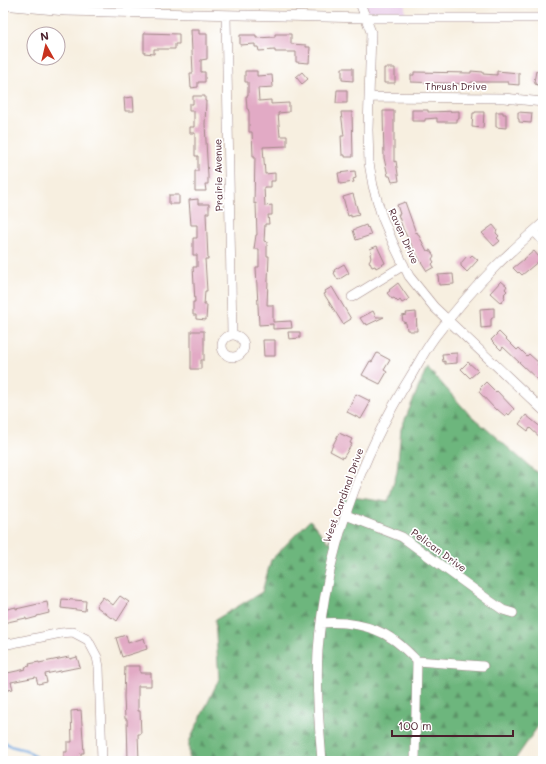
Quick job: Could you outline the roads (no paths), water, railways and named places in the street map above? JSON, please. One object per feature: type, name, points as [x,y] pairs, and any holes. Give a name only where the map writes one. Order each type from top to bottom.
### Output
[{"type":"street","name":"Raven Drive","points":[[360,3],[371,32],[369,150],[373,186],[382,217],[410,276],[430,302],[543,410]]},
{"type":"street","points":[[3,6],[65,11],[226,15],[366,18],[543,18]]},
{"type":"street","name":"Prairie Avenue","points":[[226,15],[232,334]]},
{"type":"street","name":"Thrush Drive","points":[[369,97],[504,98],[543,102]]},
{"type":"street","name":"West Cardinal Drive","points":[[322,761],[317,703],[318,652],[326,587],[334,552],[370,451],[395,401],[434,339],[474,289],[495,266],[543,223]]},
{"type":"street","points":[[534,231],[543,240]]},
{"type":"street","points":[[352,297],[404,265]]},
{"type":"street","name":"Pelican Drive","points":[[346,515],[402,537],[503,610],[514,613]]},
{"type":"street","points":[[321,623],[352,623],[379,632],[391,638],[417,661],[483,666]]},
{"type":"street","points":[[3,645],[61,633],[73,632],[88,640],[97,657],[99,667],[102,761]]},
{"type":"street","points":[[415,761],[417,661]]},
{"type":"waterway","points":[[3,740],[10,746],[26,750],[41,761]]}]
